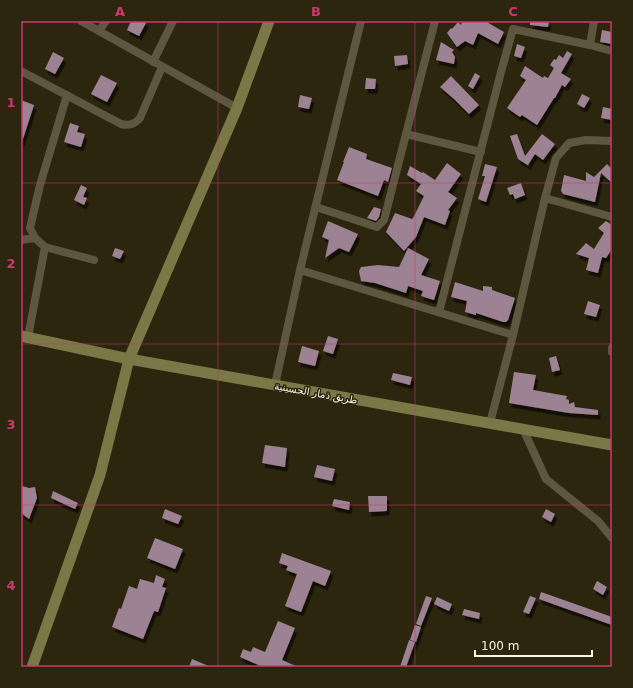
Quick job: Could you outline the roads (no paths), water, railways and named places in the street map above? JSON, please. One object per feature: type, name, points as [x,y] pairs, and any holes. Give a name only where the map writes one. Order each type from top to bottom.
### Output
[{"type":"street","points":[[80,21],[237,108]]},
{"type":"street","points":[[99,31],[106,21]]},
{"type":"street","points":[[154,62],[173,21]]},
{"type":"street","points":[[32,667],[100,474],[129,359],[237,108],[269,21]]},
{"type":"street","points":[[275,385],[300,270],[361,21]]},
{"type":"street","points":[[316,207],[377,227],[384,220],[436,21]]},
{"type":"street","points":[[590,45],[594,21]]},
{"type":"street","points":[[440,312],[513,29],[612,51]]},
{"type":"street","points":[[21,71],[121,124],[131,124],[140,118],[162,67]]},
{"type":"street","points":[[67,95],[31,220],[31,232],[35,238],[45,246],[94,260]]},
{"type":"street","points":[[406,134],[481,152]]},
{"type":"street","points":[[490,423],[556,158],[569,143],[586,140],[612,140]]},
{"type":"street","points":[[545,198],[612,217]]},
{"type":"street","points":[[21,240],[35,238]]},
{"type":"street","points":[[24,336],[45,246]]},
{"type":"street","points":[[300,270],[513,335]]},
{"type":"street","name":"طريق ذمار الحسينية","points":[[24,336],[129,359],[612,445]]},
{"type":"street","points":[[523,429],[546,480],[598,521],[612,538]]}]
